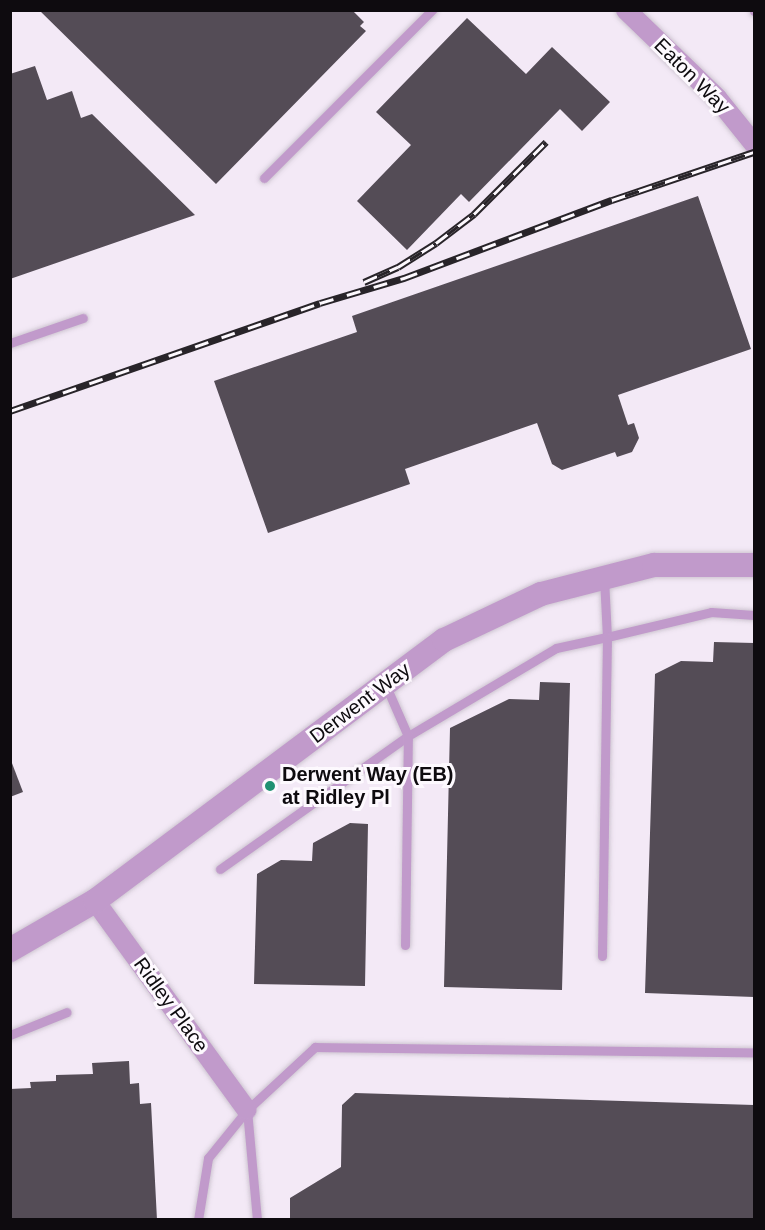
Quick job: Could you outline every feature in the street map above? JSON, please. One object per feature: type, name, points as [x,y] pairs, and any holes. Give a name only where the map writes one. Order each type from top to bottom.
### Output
[{"type":"street","name":"Eaton Way","points":[[626,10],[717,98],[754,144]]},
{"type":"street","name":"Derwent Way","points":[[10,950],[95,901],[444,640],[541,594],[654,565],[754,565]]},
{"type":"street","name":"Ridley Place","points":[[95,901],[247,1110]]},
{"type":"lane","points":[[264,178],[432,10]]},
{"type":"lane","points":[[10,343],[83,318]]},
{"type":"lane","points":[[602,956],[606,637],[604,578]]},
{"type":"lane","points":[[220,869],[408,736],[556,648],[711,612],[754,615]]},
{"type":"lane","points":[[385,684],[408,736],[405,945]]},
{"type":"lane","points":[[10,1035],[67,1012]]},
{"type":"lane","points":[[198,1220],[208,1158],[247,1110],[315,1047],[754,1052]]},
{"type":"lane","points":[[247,1110],[257,1220]]},
{"type":"building","points":[[39,10],[352,10],[364,22],[360,26],[366,31],[216,184]]},
{"type":"building","points":[[467,18],[526,74],[552,47],[610,102],[582,131],[560,109],[469,202],[461,194],[407,250],[357,201],[411,145],[376,112]]},
{"type":"building","points":[[35,66],[47,100],[72,91],[81,118],[92,114],[195,215],[10,279],[10,74]]},
{"type":"building","points":[[698,196],[751,349],[618,395],[628,425],[634,423],[639,438],[632,452],[617,457],[615,452],[562,470],[552,464],[537,423],[405,469],[410,484],[268,533],[214,381],[357,332],[352,316]]},
{"type":"building","points":[[714,642],[754,643],[754,997],[645,993],[655,674],[681,661],[713,662]]},
{"type":"building","points":[[540,682],[570,683],[562,990],[444,987],[450,728],[509,699],[539,700]]},
{"type":"building","points":[[10,758],[23,792],[10,797]]},
{"type":"building","points":[[350,823],[368,824],[365,986],[254,984],[257,874],[281,860],[312,861],[313,843]]},
{"type":"building","points":[[129,1061],[130,1084],[139,1083],[140,1104],[151,1103],[157,1220],[10,1220],[10,1089],[31,1088],[30,1082],[56,1081],[56,1075],[93,1074],[92,1063]]},
{"type":"building","points":[[355,1093],[754,1105],[754,1220],[290,1220],[290,1198],[341,1167],[342,1105]]},
{"type":"railway","points":[[364,282],[398,267],[436,243],[474,214],[546,142]]},
{"type":"railway","points":[[10,411],[320,303],[404,278],[612,200],[754,152]]},
{"type":"place","name":"Derwent Way (EB) at Ridley Pl","points":[[270,786]]}]
